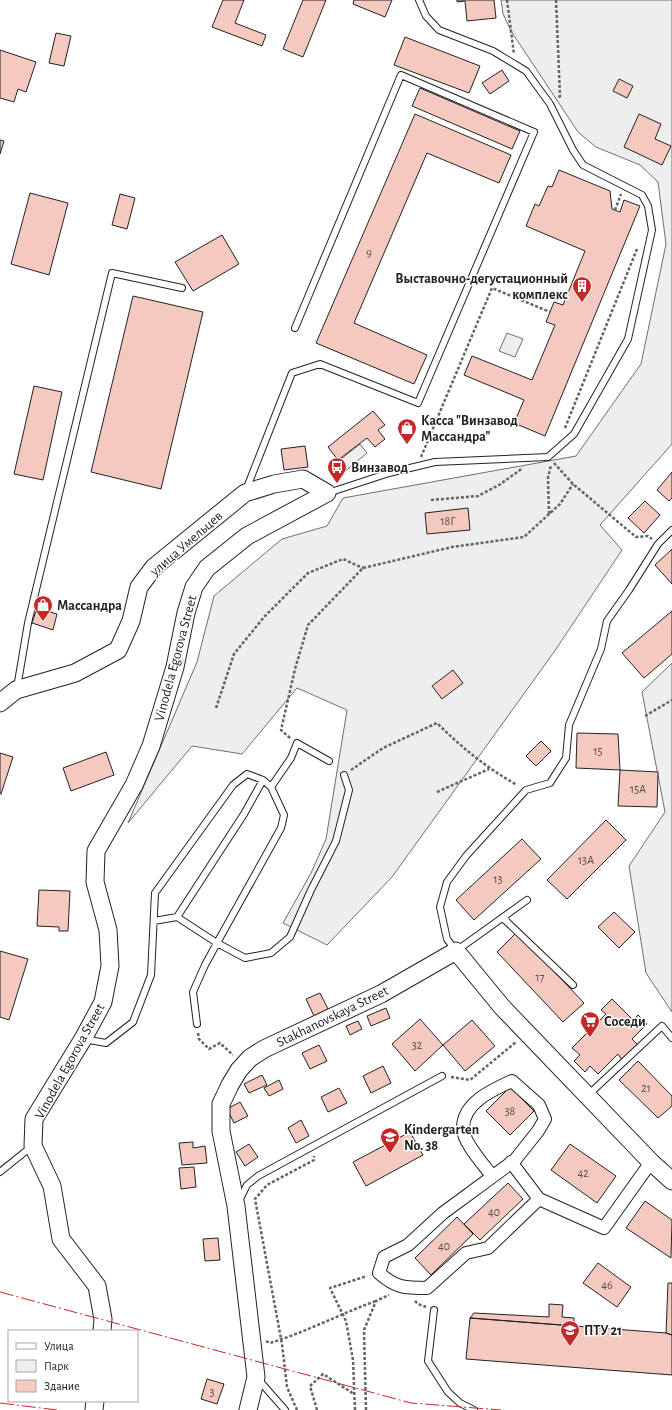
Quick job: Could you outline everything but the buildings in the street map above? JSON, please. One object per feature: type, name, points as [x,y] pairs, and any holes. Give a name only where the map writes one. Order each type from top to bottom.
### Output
[{"type":"main road","name":"улица Умельцев","points":[[0,702],[16,690],[75,673],[118,650],[131,621],[139,587],[154,567],[245,493],[274,484],[303,479],[327,493]]},
{"type":"main road","name":"Vinodela Egorova Street","points":[[102,1330],[102,1319],[97,1286],[61,1239],[52,1186],[33,1146],[34,1119],[83,1039],[103,1002],[110,966],[108,930],[95,882],[96,851],[134,785],[151,746],[175,667],[186,613],[194,587],[208,568],[247,536],[327,493]]},
{"type":"main road","points":[[456,951],[502,1007],[526,1033],[651,1162],[672,1181]]},
{"type":"main road","name":"Stakhanovskaya Street","points":[[248,1410],[256,1377],[236,1206],[221,1131],[221,1104],[230,1085],[244,1064],[250,1058],[264,1049],[381,994],[456,951]]},
{"type":"street","points":[[492,1176],[467,1142],[462,1129],[466,1117],[475,1103],[491,1090],[512,1082],[539,1105],[545,1119],[538,1131],[511,1162],[443,1213],[408,1245],[384,1257],[379,1273],[391,1284],[405,1288],[427,1288],[466,1253],[488,1248],[539,1199]]},
{"type":"street","points":[[511,1162],[539,1199],[604,1228],[651,1162]]},
{"type":"lane","name":"Vinodela Egorova Street","points":[[327,493],[416,466],[435,462],[548,456],[574,434],[628,339],[652,230],[648,206],[642,195],[583,165],[573,150],[552,108],[526,71],[493,51],[439,30],[426,16],[419,0]]},
{"type":"lane","points":[[245,493],[292,373],[320,364],[418,403],[534,132],[401,75],[295,328]]},
{"type":"lane","points":[[16,690],[28,623],[112,273],[182,288]]},
{"type":"lane","points":[[527,900],[456,951],[447,939],[440,907],[447,882],[466,856],[526,790],[550,783],[566,758],[569,725],[601,649],[606,621],[630,590],[658,544],[672,530]]},
{"type":"lane","points":[[271,787],[291,758],[297,743],[329,761]]},
{"type":"lane","points":[[83,1039],[106,1043],[133,1022],[151,975],[155,893],[233,785],[247,774],[263,780],[271,787],[284,815],[281,828],[205,965],[193,992],[197,1024]]},
{"type":"lane","points":[[154,921],[177,917],[217,943],[245,958],[271,953],[290,937],[310,890],[336,841],[349,790],[344,775]]},
{"type":"lane","points":[[177,917],[244,814],[263,780]]},
{"type":"lane","points":[[503,918],[573,985]]},
{"type":"lane","points":[[587,1096],[662,1026],[672,1038]]},
{"type":"lane","points":[[236,1206],[247,1185],[258,1176],[442,1076]]},
{"type":"lane","points":[[0,1172],[33,1146]]},
{"type":"lane","points":[[434,1310],[428,1361],[448,1392],[460,1403],[474,1410]]},
{"type":"lane","points":[[256,1377],[285,1410]]},
{"type":"path","points":[[507,0],[515,64]]},
{"type":"path","points":[[552,108],[560,96],[556,0]]},
{"type":"path","points":[[615,210],[622,192],[628,194]]},
{"type":"path","points":[[563,432],[638,247]]},
{"type":"path","points":[[416,466],[492,288],[550,312]]},
{"type":"path","points":[[431,500],[478,496],[499,485],[538,457]]},
{"type":"path","points":[[549,514],[548,478],[551,460],[572,484],[636,537],[648,536],[658,544]]},
{"type":"path","points":[[281,730],[295,669],[308,625],[363,568],[452,547],[524,537],[560,504],[572,484]]},
{"type":"path","points":[[216,708],[234,654],[264,616],[308,573],[343,559],[363,568]]},
{"type":"path","points":[[646,716],[672,700]]},
{"type":"path","points":[[344,775],[383,748],[437,723],[460,747],[489,769],[526,790]]},
{"type":"path","points":[[437,792],[489,769]]},
{"type":"path","points":[[197,1024],[199,1040],[209,1049],[220,1043],[244,1064]]},
{"type":"path","points":[[442,1076],[470,1080],[526,1033]]},
{"type":"path","points":[[298,1410],[288,1387],[281,1340],[255,1199],[267,1185],[314,1160],[313,1146]]},
{"type":"path","points":[[355,1410],[353,1360],[346,1321],[330,1288],[379,1273]]},
{"type":"path","points":[[251,1333],[270,1343],[281,1340],[342,1313],[376,1301],[405,1288]]},
{"type":"path","points":[[366,1410],[364,1330],[376,1301]]},
{"type":"path","points":[[317,1410],[310,1386],[323,1374],[355,1395]]},
{"type":"green space","points":[[501,0],[672,0],[672,444],[600,525],[622,550],[554,652],[392,877],[327,945],[283,923],[311,873],[326,839],[347,710],[297,688],[242,754],[192,746],[128,823],[197,662],[214,596],[282,539],[327,526],[343,498],[576,456],[641,364],[666,244],[658,182],[640,165],[596,147],[578,132],[511,31],[503,14]]},
{"type":"green space","points":[[507,333],[523,339],[515,357],[499,351]]},
{"type":"green space","points":[[672,663],[672,1012],[646,973],[629,866],[665,812],[642,692]]},
{"type":"shaded area","points":[[360,444],[367,453],[343,473],[336,463]]},
{"type":"power","points":[[0,1292],[411,1403],[501,1410]]},
{"type":"power","points":[[0,1403],[57,1410]]},
{"type":"place","name":"Выставочно-дегустационный комплекс","points":[[582,303]]},
{"type":"place","name":"Касса \"Винзавод Массандра\"","points":[[407,445]]},
{"type":"place","name":"Винзавод","points":[[337,484]]},
{"type":"place","name":"Массандра","points":[[43,622]]},
{"type":"place","name":"Соседи","points":[[590,1038]]},
{"type":"place","name":"Kindergarten No. 38","points":[[390,1154]]},
{"type":"place","name":"ПТУ 21","points":[[570,1347]]}]
